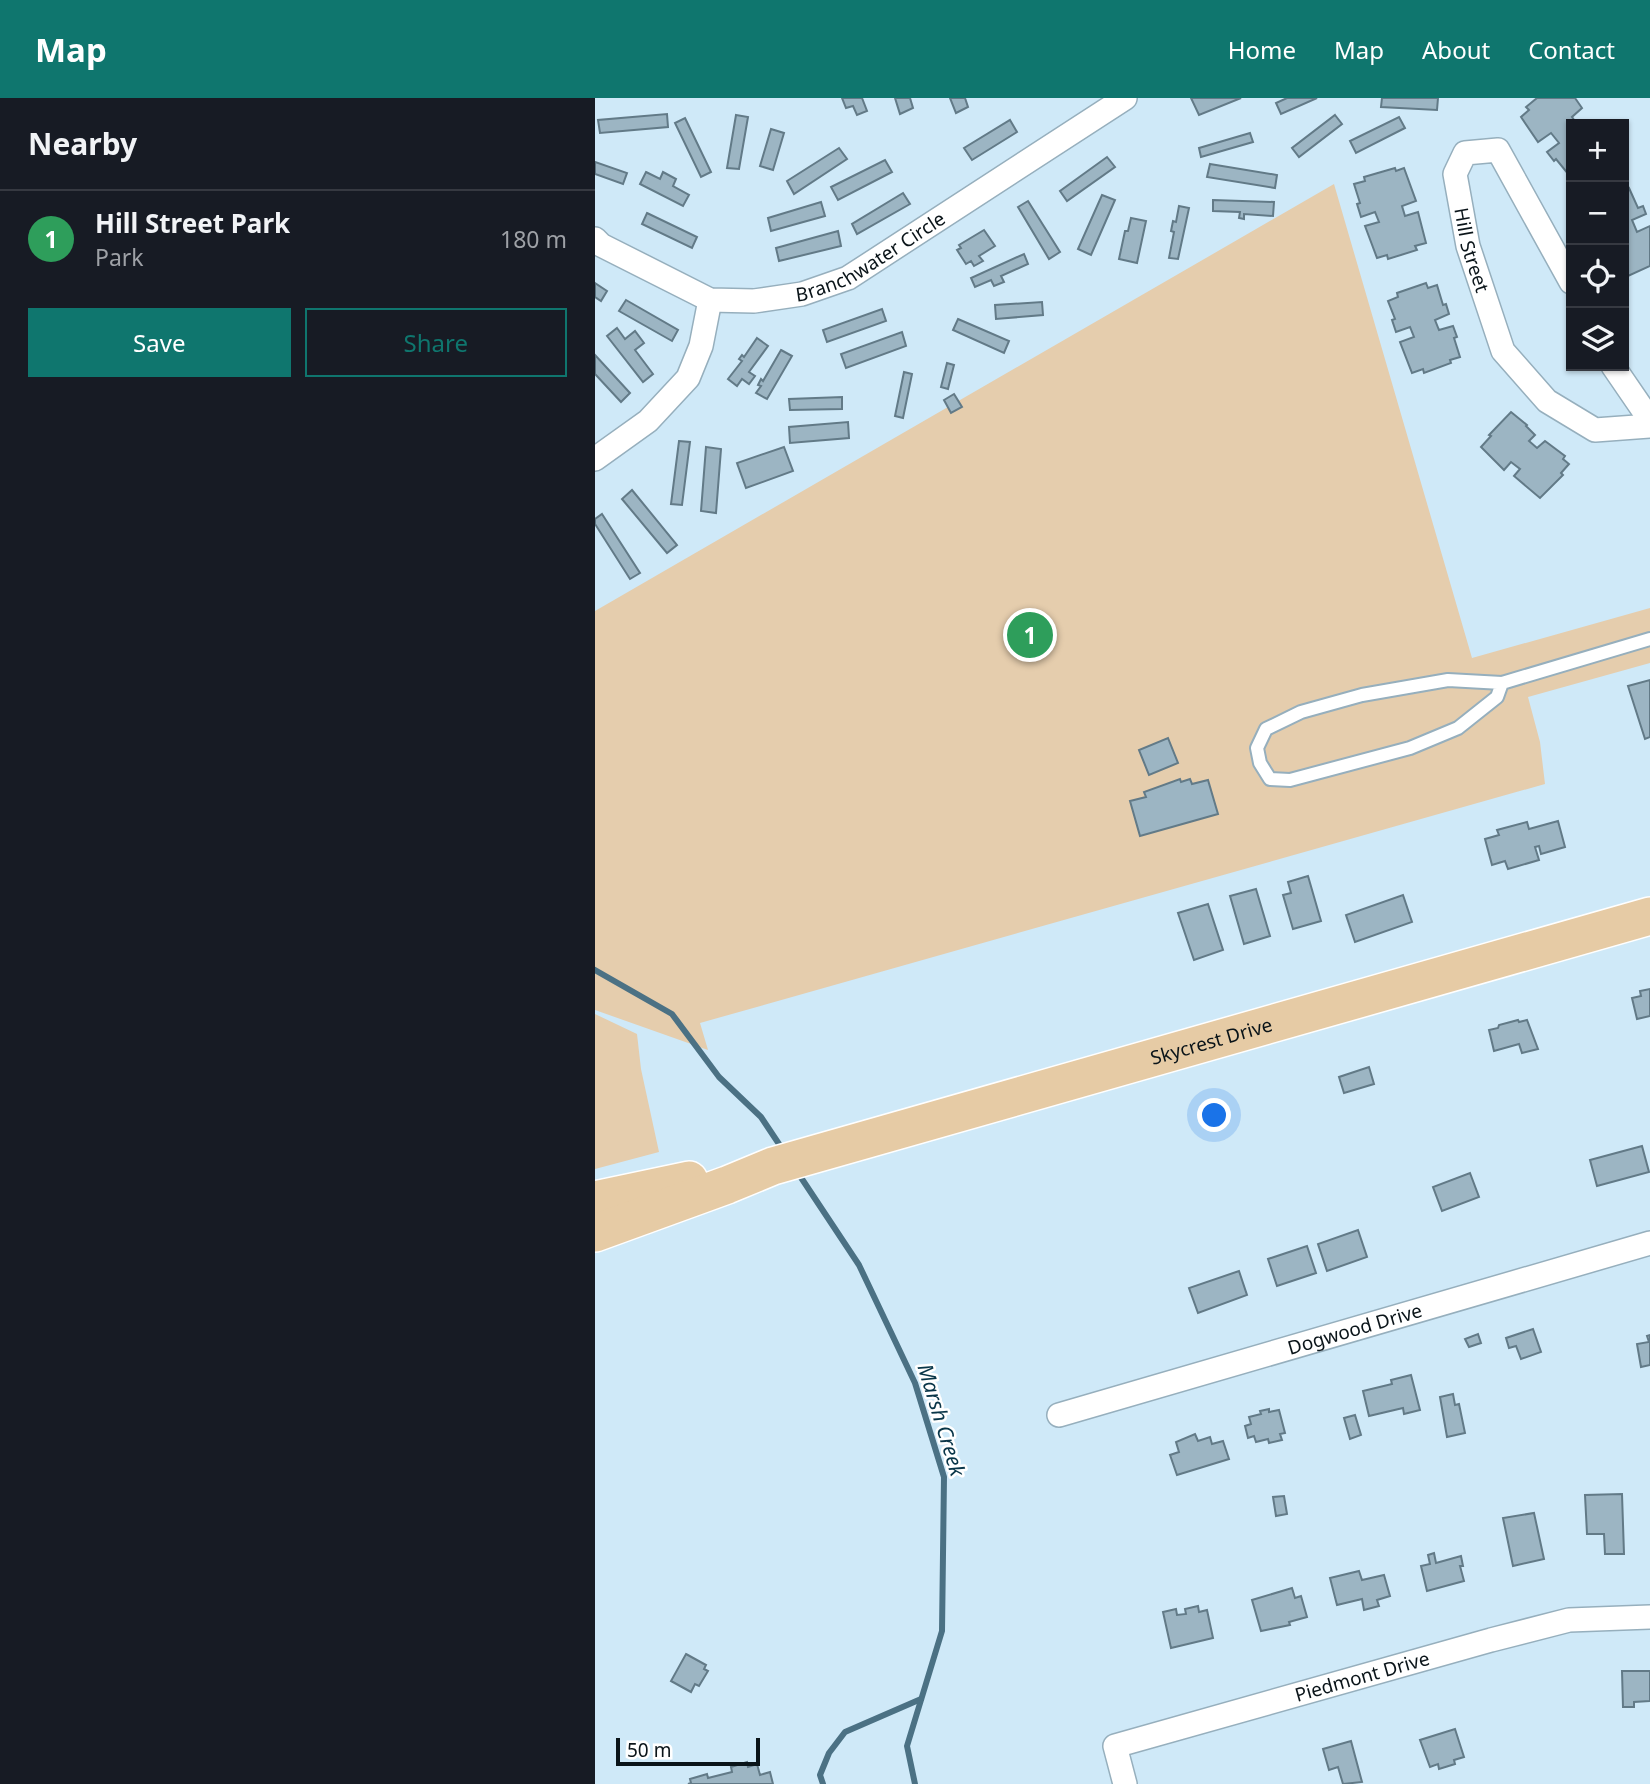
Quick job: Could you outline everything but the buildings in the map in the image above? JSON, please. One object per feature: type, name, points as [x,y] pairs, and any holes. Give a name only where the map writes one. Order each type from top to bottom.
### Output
[{"type":"main road","name":"Skycrest Drive","points":[[595,1233],[773,1166],[1650,916]]},
{"type":"main road","name":"Skycrest Drive","points":[[595,1200],[719,1174],[773,1166]]},
{"type":"street","name":"Branchwater Circle","points":[[595,239],[601,245],[711,300],[754,301],[802,294],[848,278],[1125,98]]},
{"type":"street","name":"Hill Street","points":[[1566,273],[1498,150],[1465,153],[1455,174],[1468,246],[1503,351],[1547,401],[1595,430],[1650,426]]},
{"type":"street","points":[[595,458],[647,421],[688,378],[701,346],[711,300]]},
{"type":"street","points":[[1616,371],[1650,420]]},
{"type":"street","name":"Dogwood Drive","points":[[1059,1415],[1650,1243]]},
{"type":"street","name":"Piedmont Drive","points":[[1125,1784],[1115,1746],[1556,1623],[1569,1620],[1650,1617]]},
{"type":"lane","points":[[1502,682],[1497,697],[1458,728],[1411,748],[1290,780],[1270,779],[1260,763],[1257,748],[1266,729],[1301,712],[1362,695],[1448,680],[1502,682],[1650,639]]},
{"type":"shaded area","points":[[1334,184],[1472,658],[1650,608],[1650,663],[1528,697],[1540,742],[1545,784],[700,1023],[708,1050],[595,1010],[595,611]]},
{"type":"shaded area","points":[[595,1014],[637,1034],[641,1069],[659,1152],[595,1169]]},
{"type":"waterway","name":"Marsh Creek","points":[[595,970],[672,1014],[719,1077],[761,1117],[781,1147]]},
{"type":"waterway","name":"Marsh Creek","points":[[800,1176],[859,1265],[915,1383],[944,1477],[942,1631],[907,1746],[915,1784]]},
{"type":"waterway","name":"Marsh Creek","points":[[823,1784],[820,1775],[829,1753],[845,1732],[921,1699]]},
{"type":"place","name":"Hill Street Park","points":[[1030,635]]}]
